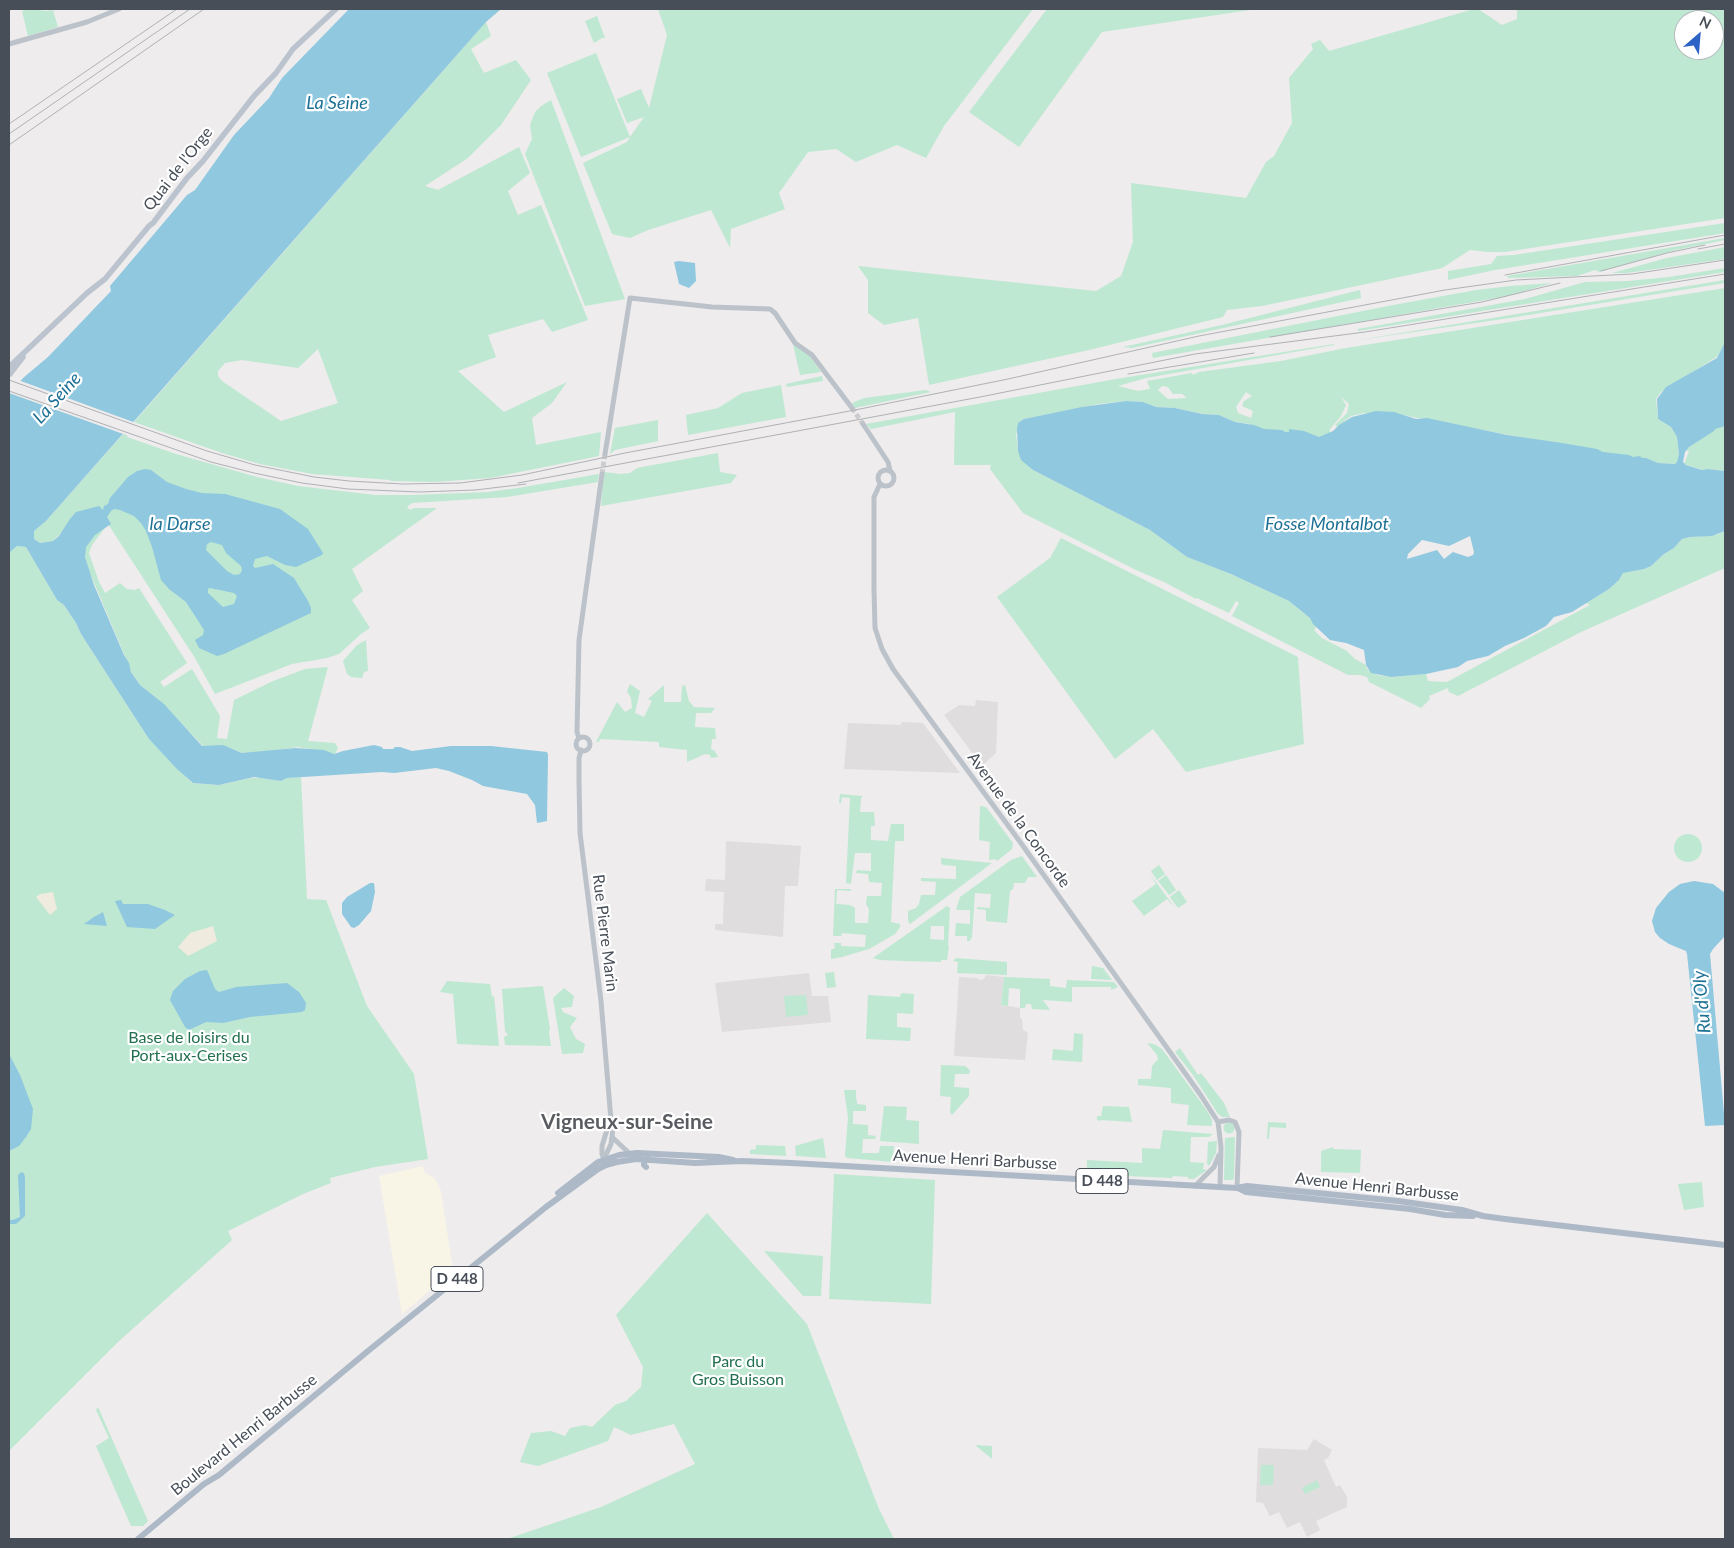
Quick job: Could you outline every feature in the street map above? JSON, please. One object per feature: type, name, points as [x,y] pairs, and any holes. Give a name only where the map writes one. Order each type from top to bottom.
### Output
[{"type":"main road","name":"Quai de l'Orge","points":[[9,366],[87,293],[105,279],[153,223],[187,178],[281,64],[300,42],[336,9]]},
{"type":"main road","name":"Quai de l'Orge","points":[[10,374],[35,342]]},
{"type":"main road","name":"Avenue Henri Barbusse","points":[[546,1207],[559,1192],[588,1168],[630,1154],[719,1163],[742,1162],[1237,1188],[1246,1192],[1410,1209],[1445,1215],[1483,1216],[1725,1245]]},
{"type":"main road","name":"Avenue Henri Barbusse","points":[[368,1351],[546,1207],[605,1162],[647,1157],[695,1156],[742,1162]]},
{"type":"main road","points":[[646,1167],[647,1157]]},
{"type":"main road","name":"Boulevard Henri Barbusse","points":[[138,1539],[204,1484],[219,1475],[368,1351]]},
{"type":"street","points":[[9,44],[87,22],[119,9]]},
{"type":"street","points":[[605,454],[630,298],[712,307],[770,309],[775,313],[795,343],[812,355],[852,408]]},
{"type":"street","points":[[863,424],[888,462],[890,470],[894,475],[893,483],[887,487],[880,484],[878,479],[880,472],[890,470]]},
{"type":"street","points":[[579,738],[576,732],[579,640],[602,474]]},
{"type":"street","name":"Avenue de la Concorde","points":[[880,484],[874,497],[874,589],[875,628],[882,649],[893,669],[1168,1048],[1218,1122],[1221,1148],[1220,1187]]},
{"type":"street","points":[[579,738],[586,738],[589,743],[587,748],[581,750],[578,748],[576,744],[579,738]]},
{"type":"street","name":"Rue Pierre Marin","points":[[581,750],[579,758],[580,834],[601,1001],[613,1138]]},
{"type":"street","name":"Rue Pierre Marin","points":[[605,1162],[602,1146],[610,1120]]},
{"type":"street","points":[[1218,1122],[1229,1120],[1235,1122],[1239,1132],[1237,1188]]},
{"type":"street","points":[[605,1162],[613,1138],[630,1154]]},
{"type":"street","points":[[1195,1186],[1214,1167],[1221,1148]]},
{"type":"shaded area","points":[[976,700],[998,702],[996,753],[982,766],[944,715],[959,705],[975,706]]},
{"type":"shaded area","points":[[902,722],[923,723],[960,773],[844,769],[848,723],[900,725]]},
{"type":"shaded area","points":[[726,841],[801,846],[798,886],[785,886],[783,937],[715,930],[715,924],[723,924],[724,892],[705,891],[706,879],[725,880]]},
{"type":"shaded area","points":[[809,973],[812,996],[828,996],[831,1022],[722,1032],[715,983]]},
{"type":"shaded area","points":[[986,975],[1004,977],[1001,1005],[1020,1008],[1023,1030],[1028,1033],[1025,1060],[954,1056],[959,977],[980,980],[984,979]]},
{"type":"shaded area","points":[[423,1166],[424,1172],[435,1179],[441,1191],[453,1271],[402,1314],[379,1176]]},
{"type":"shaded area","points":[[1314,1439],[1332,1450],[1328,1458],[1324,1460],[1336,1487],[1340,1485],[1347,1497],[1347,1507],[1316,1521],[1320,1530],[1307,1537],[1300,1522],[1287,1528],[1279,1512],[1270,1516],[1263,1503],[1256,1502],[1258,1448],[1307,1450]]},
{"type":"green space","points":[[31,9],[53,10],[58,27],[28,36],[22,11]]},
{"type":"green space","points":[[658,9],[1033,9],[944,126],[926,158],[897,145],[856,162],[836,149],[808,152],[779,193],[785,209],[731,229],[730,248],[711,210],[648,230],[630,238],[612,234],[583,163],[627,142],[644,117],[627,123],[617,99],[641,89],[649,108],[667,35]]},
{"type":"green space","points":[[1047,9],[1257,9],[1102,32],[1019,147],[969,112]]},
{"type":"green space","points":[[1474,9],[1478,9],[1502,25],[1517,19],[1517,9],[1725,9],[1725,218],[1505,252],[1470,250],[1442,268],[1262,306],[1227,310],[1223,317],[1089,350],[929,385],[918,318],[884,325],[868,313],[868,280],[858,266],[1096,291],[1121,276],[1133,242],[1131,183],[1246,198],[1266,162],[1274,156],[1292,123],[1289,78],[1313,49],[1311,44],[1320,40],[1329,51]]},
{"type":"green space","points":[[597,16],[605,38],[594,43],[585,21]]},
{"type":"green space","points":[[486,22],[491,36],[471,49],[484,73],[516,60],[531,80],[501,125],[468,158],[425,186],[438,190],[519,147],[530,173],[508,191],[518,215],[541,205],[588,320],[552,332],[543,319],[488,335],[496,357],[458,371],[504,412],[567,382],[552,403],[532,418],[536,445],[601,432],[599,456],[490,478],[434,482],[391,481],[312,474],[260,464],[222,453],[134,422]],"holes":[[[318,349],[338,403],[281,421],[222,381],[218,376],[218,371],[225,363],[242,360],[298,368]]]},
{"type":"green space","points":[[596,53],[630,137],[581,157],[547,73]]},
{"type":"green space","points":[[551,100],[625,299],[585,306],[525,154],[532,139],[530,125],[535,112]]},
{"type":"green space","points":[[1725,223],[1725,233],[1495,270],[1448,280],[1448,271],[1491,264],[1497,256]]},
{"type":"green space","points":[[1725,238],[1725,240],[1676,250],[1599,272],[1595,270],[1577,276],[1508,278],[1507,276]]},
{"type":"green space","points":[[1725,247],[1725,259],[1627,273],[1612,273],[1667,258]]},
{"type":"green space","points":[[1725,268],[1725,272],[1358,331],[1358,329],[1525,299],[1585,282],[1628,281],[1669,277]]},
{"type":"green space","points":[[1725,280],[1725,283],[1510,318],[1352,341]]},
{"type":"green space","points":[[1552,283],[1508,296],[1153,358],[1152,353],[1476,290]]},
{"type":"green space","points":[[1725,288],[1725,342],[1718,356],[1661,392],[1656,399],[1658,419],[1671,427],[1677,437],[1679,454],[1677,463],[1674,464],[1658,463],[1397,414],[1364,413],[1351,416],[1337,427],[1335,425],[1347,413],[1349,404],[1341,397],[1346,405],[1341,416],[1330,429],[1329,445],[1250,427],[1250,424],[1235,422],[1219,415],[1156,407],[1143,402],[1126,401],[1099,404],[1024,419],[1016,434],[1018,451],[1033,470],[1150,530],[1187,557],[1231,574],[1289,601],[1310,618],[1316,627],[1314,630],[1322,638],[1347,651],[1355,659],[1366,665],[1367,669],[1377,675],[1391,677],[1426,674],[1428,681],[1447,682],[1590,605],[1586,603],[1609,589],[1619,580],[1623,573],[1651,566],[1674,548],[1682,539],[1716,535],[1725,531],[1725,568],[1581,632],[1458,696],[1449,692],[1448,688],[1429,696],[1430,699],[1421,708],[1369,682],[1367,677],[1348,675],[1232,616],[1239,603],[1236,601],[1229,613],[1136,570],[1023,513],[990,469],[991,465],[954,465],[955,412],[871,429],[866,424],[1116,379],[1334,344],[1146,378],[1118,386],[1138,391],[1150,389],[1147,381],[1281,361],[1346,348]],"holes":[[[1162,386],[1168,387],[1173,394],[1182,394],[1187,398],[1168,399],[1158,390]],[[1246,392],[1252,396],[1244,401],[1242,406],[1253,411],[1251,418],[1238,413],[1236,407]]]},
{"type":"green space","points":[[1360,290],[1361,298],[1132,348],[1123,347],[1222,325]]},
{"type":"green space","points":[[793,344],[810,356],[821,372],[800,375]]},
{"type":"green space","points":[[822,376],[823,381],[787,387],[786,384]]},
{"type":"green space","points":[[781,385],[786,417],[688,435],[686,415],[718,408],[742,393]]},
{"type":"green space","points":[[926,390],[931,392],[855,408],[852,403],[864,398]]},
{"type":"green space","points":[[658,420],[658,441],[615,450],[610,454],[615,428]]},
{"type":"green space","points":[[1725,425],[1725,471],[1703,470],[1684,464],[1689,451],[1685,450],[1718,426]]},
{"type":"green space","points":[[124,433],[127,437],[176,454],[257,477],[298,486],[375,495],[488,492],[599,474],[598,482],[507,497],[412,503],[407,507],[410,510],[414,508],[437,508],[352,569],[363,591],[352,600],[370,628],[339,654],[292,664],[215,694],[195,658],[97,507],[63,531],[53,541],[40,543],[34,539],[34,531],[46,521]]},
{"type":"green space","points":[[718,453],[720,472],[737,475],[731,483],[601,506],[604,472],[630,473],[637,468]]},
{"type":"green space","points":[[103,526],[104,529],[92,545],[89,553],[105,593],[120,583],[127,589],[135,590],[139,588],[187,663],[160,682],[164,687],[192,669],[220,716],[217,738],[227,739],[234,700],[273,681],[305,669],[328,667],[308,741],[335,743],[338,748],[335,754],[298,747],[245,754],[230,748],[203,746],[162,703],[140,685],[132,673],[87,566],[84,550],[91,538]]},
{"type":"green space","points":[[1061,538],[1298,657],[1304,744],[1186,772],[1153,729],[1115,759],[997,597],[1050,558]]},
{"type":"green space","name":"Base de loisirs du Port-aux-Cerises","points":[[17,546],[26,547],[57,600],[64,605],[76,623],[81,634],[149,739],[192,783],[219,785],[251,778],[281,781],[287,778],[301,777],[307,899],[326,900],[367,1006],[414,1074],[428,1159],[375,1167],[330,1178],[331,1183],[303,1194],[228,1231],[232,1240],[118,1342],[9,1451],[9,553]]},
{"type":"green space","points":[[366,640],[368,671],[364,672],[362,678],[351,677],[347,674],[343,661],[357,645]]},
{"type":"green space","points":[[630,684],[640,691],[635,713],[644,717],[652,701],[648,699],[664,685],[664,702],[681,702],[682,686],[685,685],[689,701],[694,707],[715,708],[711,713],[696,713],[695,727],[715,728],[716,739],[712,739],[711,749],[715,751],[718,757],[711,758],[710,755],[705,754],[687,762],[687,750],[659,747],[659,742],[600,739],[599,742],[596,742],[617,702],[625,712],[632,708],[631,698],[627,691]]},
{"type":"green space","points":[[840,794],[862,796],[860,812],[874,812],[875,826],[871,826],[871,840],[888,841],[891,824],[904,824],[904,841],[895,841],[891,922],[900,924],[900,927],[895,934],[869,949],[831,959],[831,950],[835,948],[834,943],[841,943],[841,946],[865,947],[866,935],[842,933],[841,936],[833,936],[835,889],[851,889],[851,891],[837,890],[836,904],[850,905],[855,908],[855,923],[868,923],[869,909],[866,904],[867,896],[881,896],[882,883],[869,882],[868,874],[856,873],[857,870],[871,871],[871,853],[855,853],[851,884],[846,883],[850,798],[842,797],[841,803],[839,803]]},
{"type":"green space","points":[[980,806],[986,807],[1013,843],[1012,849],[997,861],[995,859],[989,860],[990,842],[979,840]]},
{"type":"green space","points":[[1688,834],[1698,838],[1702,848],[1698,858],[1688,862],[1678,858],[1674,848],[1678,838]]},
{"type":"green space","points":[[1022,856],[1037,877],[1028,877],[1025,883],[1014,883],[1013,889],[1010,891],[1007,923],[986,921],[986,910],[977,909],[977,907],[990,908],[991,894],[975,893],[972,937],[970,941],[967,941],[967,936],[955,936],[956,923],[970,924],[970,910],[956,910],[960,897],[1011,860]]},
{"type":"green space","points":[[941,858],[992,863],[910,924],[908,921],[908,911],[916,908],[921,895],[935,895],[936,882],[921,881],[921,878],[956,879],[956,866],[943,865]]},
{"type":"green space","points":[[1159,865],[1165,874],[1157,880],[1151,871]]},
{"type":"green space","points":[[1150,874],[1175,908],[1167,899],[1144,916],[1132,901],[1156,884]]},
{"type":"green space","points":[[1166,875],[1176,890],[1169,895],[1158,881]]},
{"type":"green space","points":[[1179,890],[1187,902],[1178,908],[1170,897]]},
{"type":"green space","points":[[947,906],[950,908],[947,960],[941,960],[941,962],[880,960],[873,958]],"holes":[[[931,926],[944,926],[944,940],[930,939]]]},
{"type":"green space","points":[[956,958],[1007,962],[1007,975],[957,973],[958,962],[953,961]]},
{"type":"green space","points":[[1092,966],[1103,968],[1112,980],[1091,979]]},
{"type":"green space","points":[[834,972],[836,987],[827,988],[825,973]]},
{"type":"green space","points":[[1004,977],[1050,979],[1050,986],[1066,988],[1067,980],[1114,982],[1118,987],[1111,990],[1111,987],[1072,987],[1072,1002],[1043,1000],[1050,1010],[1032,1009],[1031,1004],[1026,1004],[1025,1008],[1020,1008],[1020,989],[1009,988],[1008,1006],[1001,1005]]},
{"type":"green space","points":[[447,981],[490,984],[492,997],[494,996],[499,1046],[457,1044],[453,994],[440,992]]},
{"type":"green space","points":[[543,986],[551,1046],[505,1045],[504,1037],[508,1035],[505,1031],[502,989]]},
{"type":"green space","points":[[564,988],[574,996],[572,1007],[561,1008],[563,1012],[577,1018],[570,1027],[576,1039],[585,1044],[583,1053],[562,1054],[553,998]]},
{"type":"green space","points":[[901,993],[914,994],[913,1014],[897,1013],[897,1027],[911,1028],[910,1041],[866,1039],[868,995],[900,997]]},
{"type":"green space","points":[[806,995],[808,1015],[786,1017],[784,996]]},
{"type":"green space","points":[[1074,1033],[1083,1034],[1082,1062],[1052,1060],[1053,1049],[1073,1051]]},
{"type":"green space","points":[[1147,1043],[1154,1044],[1162,1049],[1208,1112],[1212,1120],[1212,1126],[1187,1125],[1189,1105],[1171,1103],[1171,1088],[1138,1085],[1138,1079],[1151,1079],[1152,1066],[1158,1059]]},
{"type":"green space","points":[[1180,1048],[1198,1075],[1201,1073],[1224,1103],[1230,1117],[1222,1117],[1218,1114],[1193,1075],[1175,1052]]},
{"type":"green space","points":[[941,1065],[965,1066],[970,1070],[969,1074],[955,1074],[954,1087],[969,1088],[969,1096],[952,1115],[950,1112],[951,1097],[940,1096]]},
{"type":"green space","points":[[844,1090],[856,1090],[857,1104],[866,1105],[866,1111],[853,1111],[853,1124],[868,1125],[868,1135],[876,1136],[875,1139],[863,1139],[862,1153],[879,1153],[880,1146],[894,1146],[893,1162],[847,1158],[845,1156],[848,1117]]},
{"type":"green space","points":[[884,1106],[907,1107],[906,1120],[919,1121],[919,1144],[880,1141]]},
{"type":"green space","points":[[1103,1106],[1129,1107],[1132,1122],[1097,1120],[1097,1116],[1101,1116]]},
{"type":"green space","points":[[1229,1122],[1235,1128],[1229,1134],[1223,1128]]},
{"type":"green space","points":[[1268,1122],[1286,1123],[1286,1128],[1270,1127],[1269,1139],[1267,1139]]},
{"type":"green space","points":[[1163,1130],[1213,1134],[1209,1137],[1191,1137],[1190,1162],[1204,1163],[1203,1169],[1207,1170],[1194,1179],[1173,1176],[1172,1178],[1081,1174],[1081,1169],[1087,1169],[1087,1160],[1142,1163],[1142,1148],[1160,1149]]},
{"type":"green space","points":[[1235,1137],[1234,1177],[1233,1180],[1224,1180],[1225,1138]]},
{"type":"green space","points":[[823,1138],[826,1158],[796,1156],[795,1146]]},
{"type":"green space","points":[[1217,1141],[1216,1153],[1209,1166],[1207,1164],[1208,1142]]},
{"type":"green space","points":[[756,1145],[785,1146],[786,1156],[750,1154],[750,1150],[756,1149]]},
{"type":"green space","points":[[1333,1147],[1333,1149],[1361,1150],[1360,1173],[1321,1172],[1321,1151]]},
{"type":"green space","points":[[834,1174],[935,1180],[931,1304],[829,1299]]},
{"type":"green space","points":[[1702,1182],[1704,1207],[1684,1210],[1678,1184]]},
{"type":"green space","name":"Parc du Gros Buisson","points":[[707,1213],[807,1324],[879,1509],[894,1539],[507,1539],[601,1507],[695,1464],[674,1424],[631,1435],[614,1427],[608,1441],[538,1466],[520,1462],[531,1433],[551,1431],[565,1436],[570,1428],[585,1425],[592,1427],[615,1405],[626,1401],[641,1387],[643,1367],[616,1315]]},
{"type":"green space","points":[[764,1251],[823,1256],[821,1296],[803,1296]]},
{"type":"green space","points":[[98,1407],[148,1521],[143,1526],[131,1526],[96,1446],[109,1438],[96,1410]]},
{"type":"green space","points":[[975,1445],[992,1446],[992,1459]]},
{"type":"green space","points":[[1261,1465],[1274,1465],[1273,1485],[1260,1485]]},
{"type":"green space","points":[[1317,1480],[1320,1487],[1305,1494],[1302,1488]]},
{"type":"sand","points":[[53,892],[57,909],[50,915],[36,897],[40,894]]},
{"type":"sand","points":[[213,926],[217,941],[188,956],[178,947],[190,933]]},
{"type":"water","name":"La Seine","points":[[349,9],[501,9],[486,22],[46,521],[34,531],[34,539],[40,543],[53,541],[59,536],[76,512],[99,506],[103,510],[110,498],[128,477],[137,471],[145,469],[151,470],[167,482],[186,489],[202,493],[225,494],[280,509],[308,529],[323,553],[296,567],[285,565],[267,556],[255,559],[253,566],[255,568],[273,564],[294,578],[308,601],[311,613],[217,656],[199,648],[195,640],[203,635],[204,630],[186,602],[161,580],[152,547],[141,523],[134,516],[120,510],[114,509],[111,511],[107,517],[111,524],[95,535],[86,547],[85,557],[94,585],[129,663],[131,672],[140,685],[164,704],[202,746],[223,745],[242,753],[295,748],[324,750],[334,754],[374,745],[383,749],[400,747],[412,751],[451,746],[491,746],[547,752],[547,821],[537,823],[535,805],[527,794],[483,786],[449,771],[436,768],[394,773],[382,772],[287,778],[281,781],[254,777],[219,785],[193,783],[149,739],[81,634],[76,623],[64,605],[57,600],[26,547],[17,546],[9,553],[9,395],[23,378],[48,357],[111,291],[110,286],[187,195],[195,190],[234,135],[269,98],[282,78]],"holes":[[[211,542],[222,545],[226,553],[241,566],[240,574],[234,575],[227,571],[206,550],[207,544]],[[210,588],[234,593],[237,596],[234,604],[223,607],[208,593]]]},
{"type":"water","points":[[674,262],[695,263],[696,281],[689,288],[679,284]]},
{"type":"water","name":"Fosse Montalbot","points":[[1725,342],[1725,426],[1715,429],[1689,447],[1685,452],[1683,462],[1686,465],[1702,470],[1725,471],[1725,531],[1712,536],[1682,539],[1674,548],[1651,566],[1623,573],[1619,580],[1609,589],[1572,612],[1554,617],[1546,626],[1524,638],[1488,656],[1467,661],[1458,667],[1426,674],[1391,677],[1371,673],[1366,665],[1364,650],[1346,643],[1330,640],[1313,624],[1310,618],[1289,601],[1231,574],[1187,557],[1150,530],[1033,470],[1021,460],[1018,451],[1018,423],[1024,419],[1082,407],[1126,401],[1143,402],[1156,407],[1175,408],[1202,414],[1219,415],[1235,422],[1254,425],[1264,429],[1282,430],[1285,432],[1289,432],[1289,429],[1304,431],[1319,437],[1333,431],[1352,417],[1376,411],[1394,412],[1416,419],[1427,418],[1507,435],[1597,449],[1603,452],[1633,457],[1640,456],[1658,463],[1675,464],[1679,454],[1677,437],[1671,427],[1658,419],[1657,399],[1666,387],[1717,358]],"holes":[[[1470,536],[1473,555],[1468,557],[1453,552],[1444,559],[1437,550],[1407,559],[1408,554],[1422,540],[1449,546]]]},
{"type":"water","name":"Ru d'Oly","points":[[1694,881],[1713,884],[1725,893],[1725,936],[1710,954],[1725,1125],[1705,1126],[1686,951],[1660,938],[1655,932],[1652,921],[1656,908],[1669,892],[1680,884]]},
{"type":"water","points":[[370,883],[374,883],[375,892],[371,911],[359,925],[354,928],[351,927],[342,914],[342,903],[347,897]]},
{"type":"water","points":[[121,900],[123,904],[148,904],[175,915],[155,929],[127,927],[115,901]]},
{"type":"water","points":[[103,912],[107,926],[84,924],[94,917]]},
{"type":"water","points":[[207,970],[215,989],[219,992],[236,987],[287,983],[299,992],[306,1003],[305,1010],[302,1012],[250,1017],[223,1023],[206,1022],[189,1030],[185,1027],[170,1000],[173,991],[185,979],[200,971]]},
{"type":"water","points":[[9,1054],[20,1075],[33,1109],[31,1129],[19,1146],[9,1151]]},
{"type":"water","points":[[21,1172],[24,1173],[25,1178],[25,1216],[16,1224],[9,1224],[9,1220],[20,1217],[18,1175]]},
{"type":"pier","points":[[18,380],[136,423],[126,435],[9,393]]},
{"type":"tunnel","points":[[852,408],[863,424]]},
{"type":"tunnel","points":[[602,474],[605,454]]},
{"type":"railway","points":[[9,124],[177,9]]},
{"type":"railway","points":[[9,134],[190,9]]},
{"type":"railway","points":[[9,145],[204,9]]},
{"type":"railway","points":[[1505,275],[1725,235]]},
{"type":"railway","points":[[1698,249],[1725,244]]},
{"type":"railway","points":[[1601,271],[1705,245]]},
{"type":"railway","points":[[9,380],[207,451],[255,465],[314,477],[349,481],[403,484],[460,483],[522,475],[625,453],[855,410],[1008,379],[1199,336],[1445,290],[1516,280],[1632,274],[1725,260]]},
{"type":"railway","points":[[518,483],[980,397],[1195,354],[1365,332],[1725,274]]},
{"type":"railway","points":[[1270,337],[1482,302],[1560,283]]},
{"type":"railway","points":[[1128,374],[1254,353]]},
{"type":"railway","points":[[9,391],[211,462],[302,483],[348,489],[419,492],[475,490],[526,484]]},
{"type":"district","name":"Vigneux-sur-Seine","points":[[627,1122]]},
{"type":"water label","name":"la Darse","points":[[180,524]]}]
